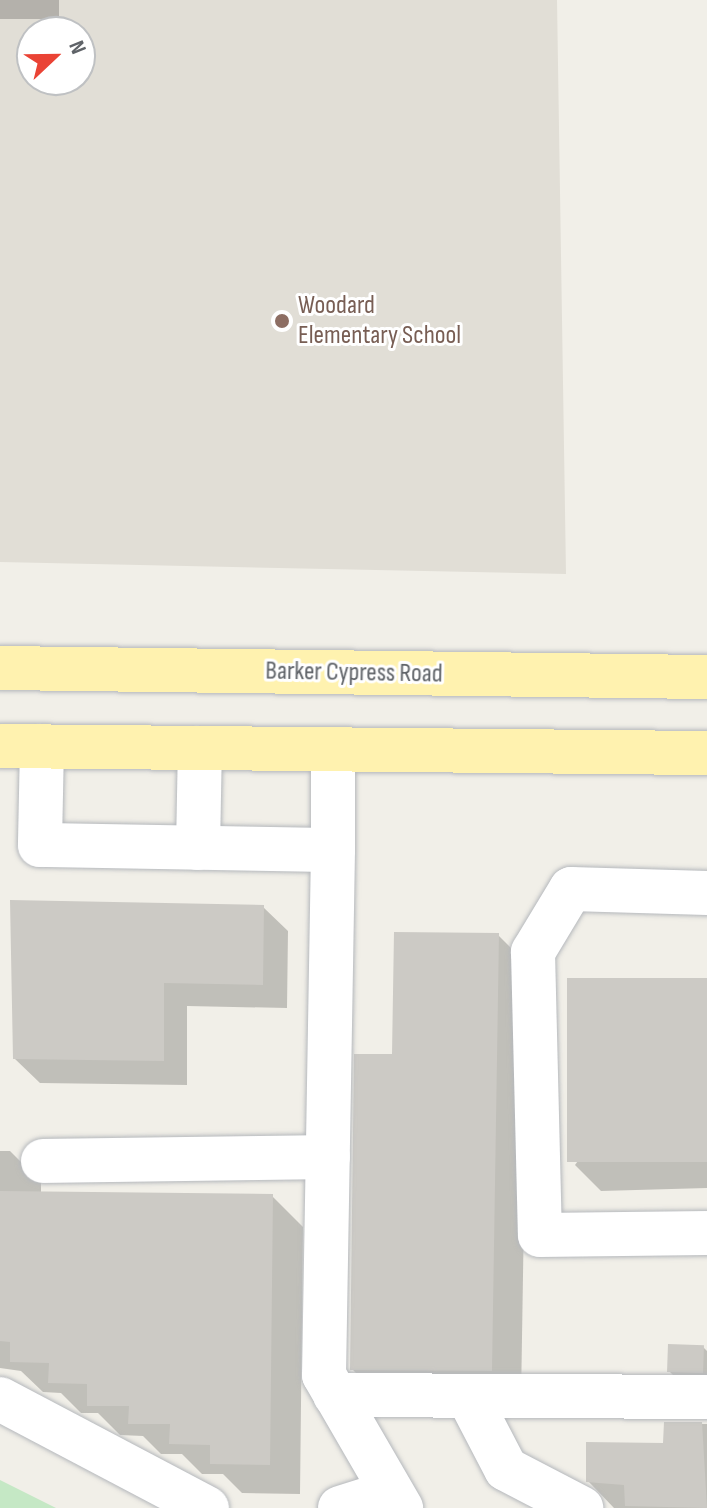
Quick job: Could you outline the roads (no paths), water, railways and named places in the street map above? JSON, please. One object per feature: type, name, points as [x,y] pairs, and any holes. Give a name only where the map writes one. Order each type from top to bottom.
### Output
[{"type":"main road","name":"Barker Cypress Road","points":[[0,668],[707,677]]},
{"type":"main road","points":[[21,746],[707,753]]},
{"type":"lane","points":[[21,746],[40,845],[333,850]]},
{"type":"lane","points":[[198,848],[200,748]]},
{"type":"lane","points":[[333,750],[324,1375],[394,1500],[340,1508]]},
{"type":"lane","points":[[707,893],[571,889],[533,952],[540,1235],[707,1233]]},
{"type":"lane","points":[[43,1161],[328,1157]]},
{"type":"lane","points":[[335,1395],[707,1397]]},
{"type":"lane","points":[[468,1396],[506,1469],[581,1508]]},
{"type":"lane","points":[[0,1399],[207,1508]]},
{"type":"place","name":"Woodard Elementary School","points":[[282,321]]}]
